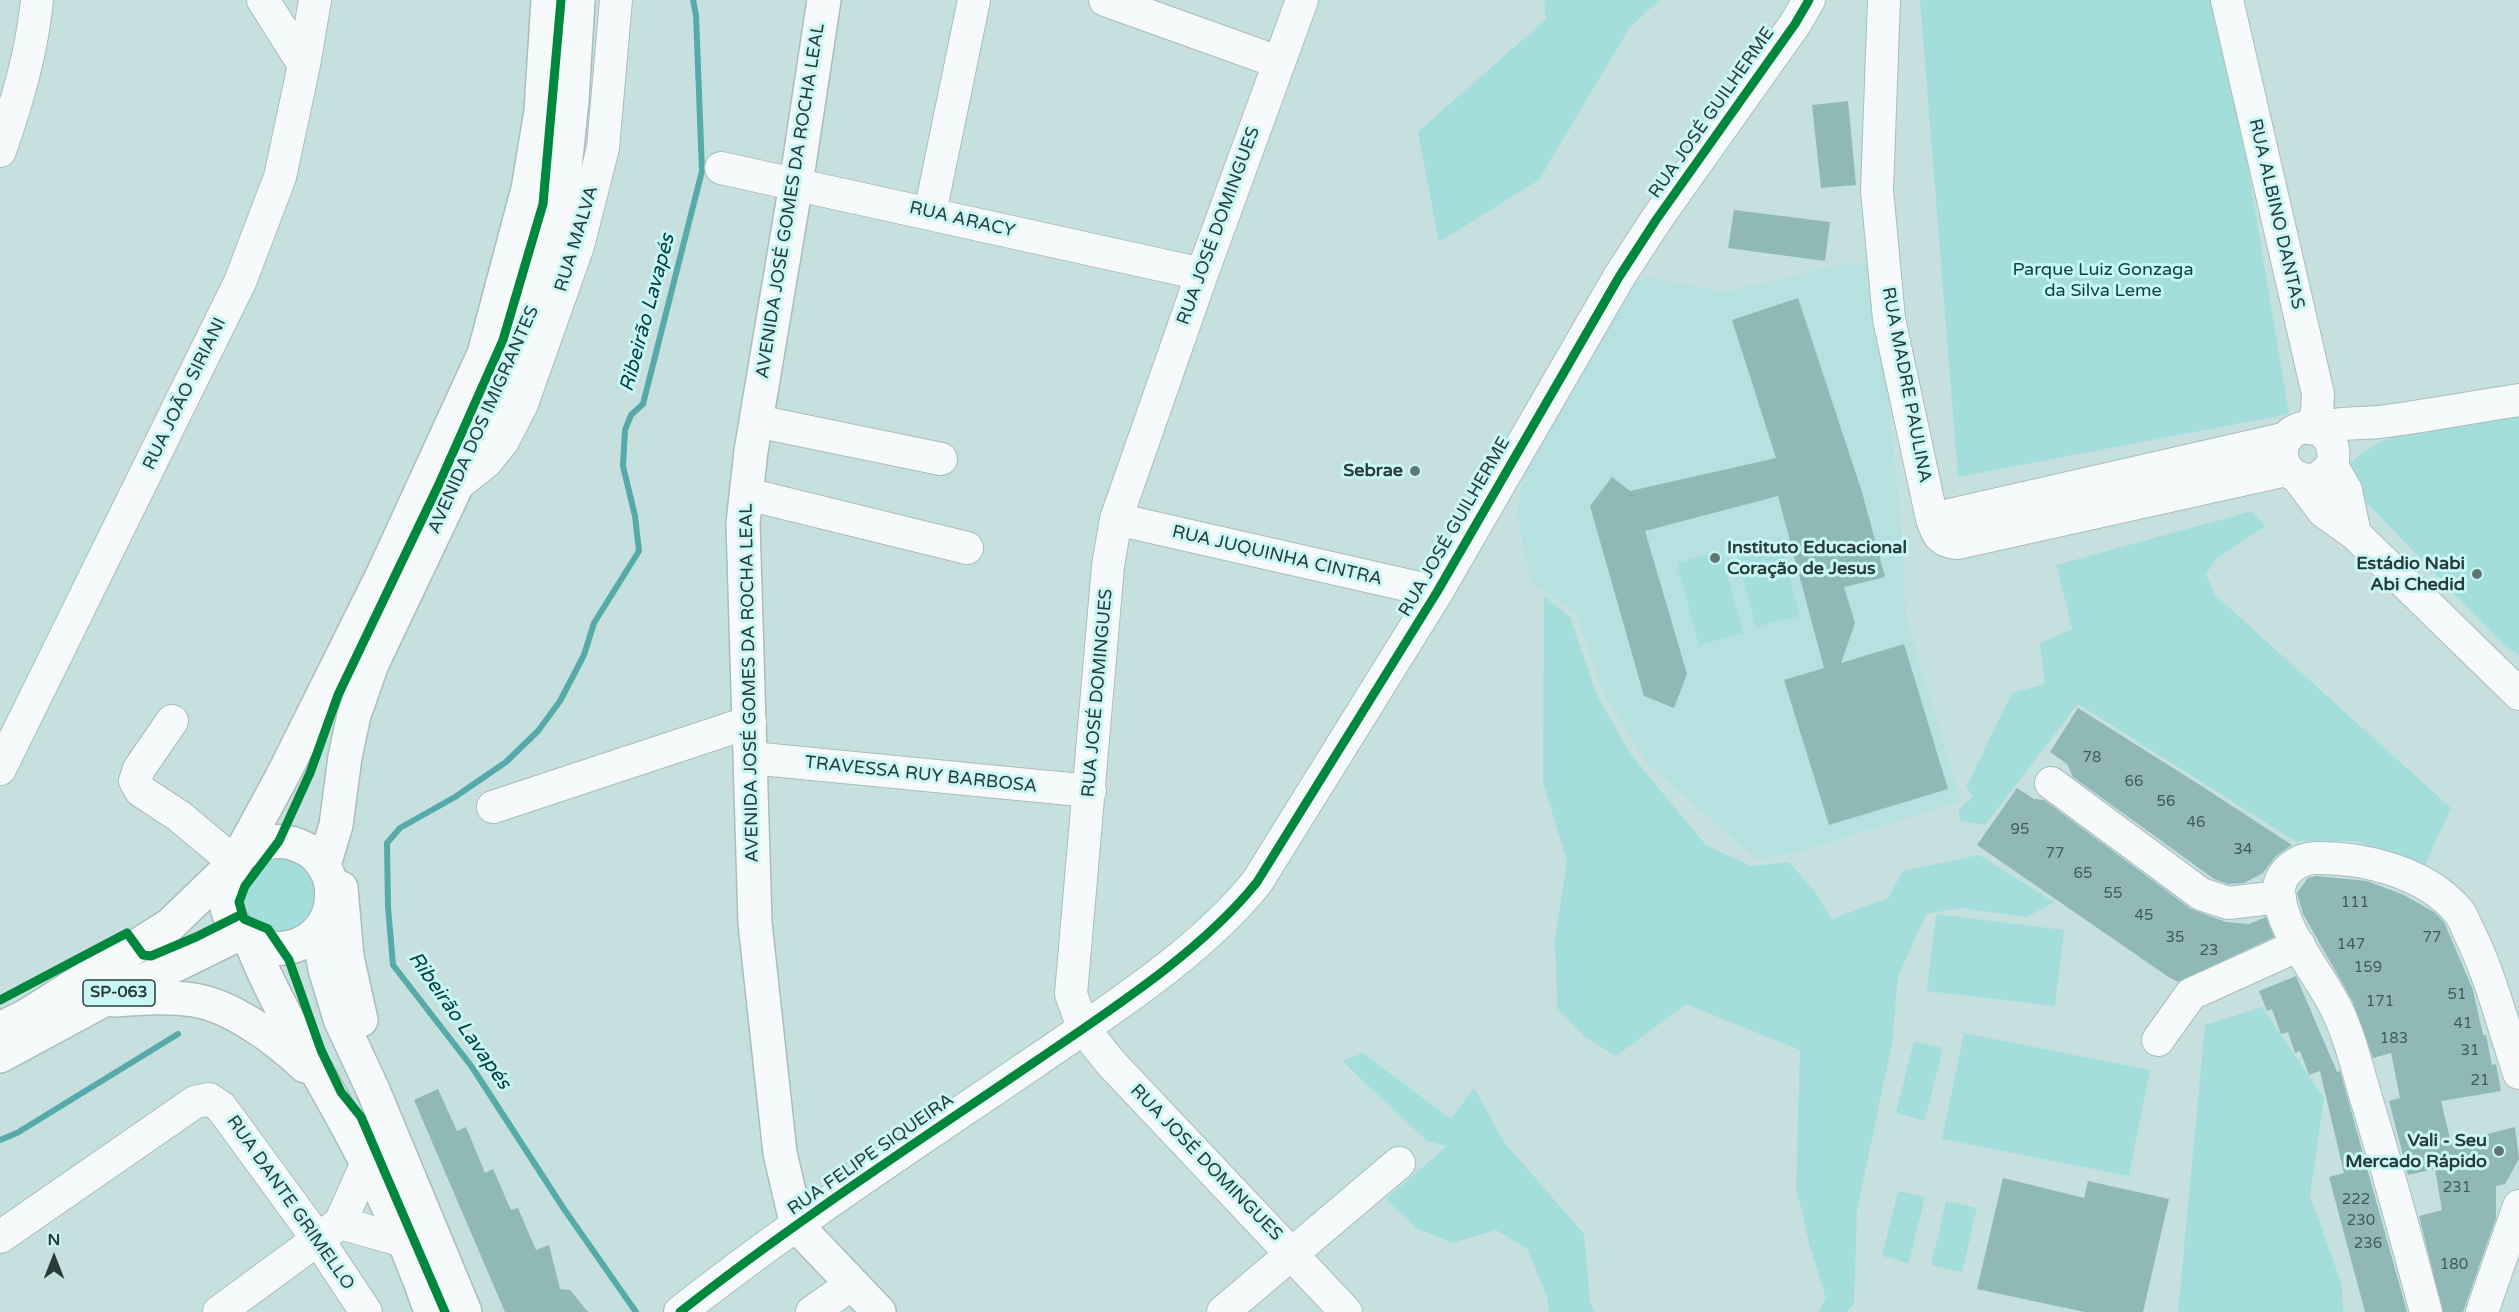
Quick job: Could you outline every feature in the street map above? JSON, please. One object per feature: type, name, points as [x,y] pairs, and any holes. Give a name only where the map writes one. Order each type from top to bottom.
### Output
[{"type":"main road","name":"AVENIDA DOS IMIGRANTES","points":[[431,1312],[404,1241],[326,1087],[271,991],[245,938],[228,919],[224,901],[225,882],[384,572],[483,354],[528,189],[541,111],[548,0]]},
{"type":"main road","name":"AVENIDA DOS IMIGRANTES","points":[[336,825],[345,757],[354,715],[372,664],[458,485],[535,306],[560,216],[572,100],[578,0]]},
{"type":"main road","name":"AVENIDA JOSÉ GOMES DA ROCHA LEAL","points":[[796,1226],[780,1154],[755,923],[752,758],[743,523],[756,421],[824,0]]},
{"type":"main road","points":[[324,866],[336,825]]},
{"type":"main road","points":[[336,825],[347,957],[374,1090]]},
{"type":"main road","points":[[236,861],[258,844],[276,840],[295,843],[311,852],[324,866],[331,881],[332,899],[328,916],[318,931],[304,942],[287,948],[268,948],[245,938]]},
{"type":"main road","name":"SP-063","points":[[0,1029],[28,1015],[170,925],[236,861]]},
{"type":"main road","points":[[318,931],[325,969],[340,1019],[374,1090],[465,1312]]},
{"type":"main road","name":"SP-063","points":[[0,1056],[102,1001],[245,938]]},
{"type":"main road","name":"SP-063","points":[[102,1001],[154,997],[196,1000],[234,1014],[271,1037],[326,1087]]},
{"type":"main road","points":[[796,1226],[879,1312]]},
{"type":"street","points":[[0,151],[13,115],[34,31],[37,0]]},
{"type":"street","points":[[263,0],[304,65]]},
{"type":"street","name":"RUA JOÃO SIRIANI","points":[[0,769],[240,282],[280,177],[304,65],[315,0]]},
{"type":"street","name":"RUA MALVA","points":[[458,485],[486,462],[503,441],[522,404],[578,246],[603,148],[616,0]]},
{"type":"street","points":[[930,213],[974,0]]},
{"type":"street","points":[[1105,0],[1278,62]]},
{"type":"street","name":"RUA JOSÉ DOMINGUES","points":[[1302,0],[1116,519],[1108,566],[1071,994],[1083,1028],[1110,1062],[1346,1312]]},
{"type":"street","name":"RUA JOSÉ GUILHERME","points":[[1083,1028],[1207,936],[1257,882],[1437,592],[1619,277],[1656,220],[1795,24],[1809,0]]},
{"type":"street","name":"RUA MADRE PAULINA","points":[[1884,0],[1877,190],[1889,319],[1932,519],[1938,536],[1945,541],[1958,543],[2293,474]]},
{"type":"street","name":"RUA ALBINO DANTAS","points":[[2227,0],[2318,394],[2317,411],[2305,432]]},
{"type":"street","name":"RUA ARACY","points":[[721,168],[1202,274]]},
{"type":"street","points":[[1932,519],[2342,424],[2381,422],[2519,400]]},
{"type":"street","points":[[756,421],[941,459]]},
{"type":"street","points":[[2293,474],[2318,479],[2361,432],[2381,422]]},
{"type":"street","points":[[2305,432],[2330,439],[2333,461],[2346,490],[2355,534]]},
{"type":"street","points":[[2305,432],[2282,448],[2282,460],[2324,512],[2355,534],[2519,694]]},
{"type":"street","points":[[747,494],[967,548]]},
{"type":"street","name":"RUA JUQUINHA CINTRA","points":[[1116,519],[1437,592]]},
{"type":"street","points":[[172,721],[139,768],[135,781],[141,791],[179,816],[236,861]]},
{"type":"street","points":[[492,807],[750,722]]},
{"type":"street","name":"TRAVESSA RUY BARBOSA","points":[[752,758],[1090,791]]},
{"type":"street","points":[[2051,783],[2201,894],[2228,903],[2280,897]]},
{"type":"street","points":[[2426,1312],[2384,1154],[2348,1038],[2337,1009],[2299,945],[2282,910],[2280,883],[2283,877],[2301,858],[2336,857],[2365,862],[2393,870],[2431,889],[2459,912],[2479,952],[2519,1073]]},
{"type":"street","points":[[2158,1040],[2191,994],[2299,945]]},
{"type":"street","name":"RUA FELIPE SIQUEIRA","points":[[702,1306],[796,1226],[1083,1028]]},
{"type":"street","name":"RUA DANTE GRIMELLO","points":[[0,1238],[195,1102],[209,1099],[221,1107],[329,1232],[366,1312]]},
{"type":"street","points":[[1223,1312],[1399,1163]]},
{"type":"street","points":[[219,1312],[329,1232],[366,1165]]},
{"type":"street","points":[[2482,1312],[2519,1206]]},
{"type":"street","points":[[329,1232],[404,1241]]},
{"type":"street","points":[[812,1312],[852,1284]]},
{"type":"shaded area","name":"Instituto Educacional Coração de Jesus","points":[[1843,263],[1866,264],[1888,392],[1902,533],[1906,618],[1961,801],[1797,853],[1756,859],[1647,763],[1605,694],[1575,612],[1531,583],[1517,515],[1529,446],[1626,288],[1647,277],[1725,292]]},
{"type":"green space","points":[[1544,0],[1659,0],[1629,29],[1539,180],[1439,242],[1418,132],[1546,19]]},
{"type":"green space","name":"Parque Luiz Gonzaga da Silva Leme","points":[[1920,0],[2220,0],[2289,414],[1958,477]]},
{"type":"green space","name":"Estádio Nabi Abi Chedid","points":[[2519,412],[2519,655],[2505,646],[2366,502],[2352,480],[2349,465],[2366,451],[2385,440],[2406,432],[2428,426]]},
{"type":"green space","points":[[2252,511],[2265,526],[2216,559],[2206,574],[2214,594],[2451,808],[2424,867],[2355,841],[2295,841],[2078,704],[1985,825],[1960,821],[1958,810],[1973,797],[1966,787],[2012,693],[2045,684],[2040,643],[2072,629],[2056,565]]},
{"type":"green space","points":[[1779,538],[1800,616],[1756,627],[1735,550]]},
{"type":"green space","points":[[1721,551],[1743,633],[1699,645],[1677,563]]},
{"type":"green space","points":[[1544,596],[1570,617],[1597,695],[1631,755],[1706,845],[1751,866],[1789,862],[1815,892],[1832,919],[1888,898],[1903,871],[1979,855],[2054,902],[2027,917],[1960,908],[1926,914],[1898,977],[1892,1043],[1857,1211],[1854,1304],[1847,1312],[1819,1312],[1826,1298],[1810,1247],[1796,1187],[1800,1050],[1686,1004],[1616,1056],[1585,1037],[1557,1008],[1555,939],[1567,862],[1543,782]]},
{"type":"green space","points":[[287,852],[318,878],[315,917],[281,938],[245,923],[235,885],[249,862]]},
{"type":"green space","points":[[1936,914],[2064,930],[2055,1006],[1927,991]]},
{"type":"green space","points":[[2262,1007],[2324,1098],[2310,1196],[2342,1285],[2343,1312],[2178,1312],[2205,1025]]},
{"type":"green space","points":[[1964,1033],[2150,1070],[2129,1176],[1942,1139]]},
{"type":"green space","points":[[1914,1041],[1943,1048],[1925,1121],[1896,1113]]},
{"type":"green space","points":[[1363,1053],[1451,1119],[1474,1088],[1504,1142],[1584,1234],[1590,1301],[1595,1312],[1549,1312],[1547,1296],[1527,1249],[1496,1230],[1453,1243],[1416,1228],[1386,1199],[1447,1146],[1427,1141],[1342,1061]]},
{"type":"green space","points":[[1898,1191],[1925,1197],[1909,1263],[1882,1256]]},
{"type":"green space","points":[[1946,1201],[1977,1208],[1962,1272],[1931,1265]]},
{"type":"building","points":[[1848,101],[1856,185],[1821,188],[1812,105]]},
{"type":"building","points":[[1734,210],[1830,222],[1825,261],[1728,248]]},
{"type":"building","points":[[1798,298],[1862,492],[1885,577],[1844,587],[1855,623],[1841,663],[1904,644],[1948,789],[1829,825],[1784,680],[1824,668],[1778,496],[1645,531],[1687,674],[1674,708],[1644,696],[1590,506],[1612,477],[1630,491],[1776,458],[1732,320]]},
{"type":"building","points":[[2078,708],[2292,845],[2276,856],[2263,873],[2244,883],[2228,884],[2214,879],[2073,777],[2067,764],[2050,752]]},
{"type":"building","points":[[2017,788],[2034,799],[2044,800],[2191,909],[2226,922],[2249,924],[2266,917],[2274,937],[2178,982],[2170,978],[1977,845]]},
{"type":"building","points":[[2316,876],[2367,881],[2404,895],[2434,912],[2444,922],[2473,990],[2492,1065],[2496,1064],[2501,1091],[2441,1101],[2451,1143],[2515,1127],[2519,1159],[2505,1184],[2496,1186],[2496,1218],[2463,1312],[2443,1312],[2419,1216],[2442,1210],[2435,1169],[2408,1175],[2389,1101],[2400,1098],[2391,1053],[2373,1058],[2352,1000],[2303,914],[2297,893],[2308,878]]},
{"type":"building","points":[[2296,976],[2337,1072],[2340,1071],[2407,1312],[2365,1312],[2329,1177],[2344,1173],[2320,1071],[2309,1075],[2300,1051],[2295,1053],[2288,1032],[2281,1034],[2272,1009],[2267,1011],[2259,991]]},
{"type":"building","points":[[438,1089],[457,1131],[466,1127],[485,1173],[493,1169],[511,1210],[518,1208],[536,1250],[549,1245],[560,1289],[570,1290],[588,1312],[505,1312],[414,1100]]},
{"type":"building","points":[[2003,1178],[2084,1198],[2088,1181],[2169,1199],[2143,1312],[2085,1312],[1977,1289]]},
{"type":"waterway","name":"Ribeirão Lavapés","points":[[636,1312],[564,1209],[472,1067],[393,965],[388,907],[387,843],[400,828],[455,797],[506,762],[538,731],[560,701],[584,655],[594,623],[639,551],[635,516],[623,466],[625,430],[631,415],[643,404],[702,171],[696,15],[693,0]]},
{"type":"waterway","points":[[0,1140],[17,1133],[178,1034]]},
{"type":"cycle path","points":[[445,1312],[361,1117],[341,1092],[321,1050],[289,960],[268,929],[244,919],[239,902],[245,886],[279,841],[310,773],[338,695],[439,484],[503,340],[543,204],[561,0]]},
{"type":"cycle path","points":[[680,1312],[811,1215],[1153,979],[1209,932],[1257,882],[1437,592],[1619,277],[1656,220],[1795,24],[1809,0]]},
{"type":"cycle path","points":[[0,1000],[127,933],[143,955],[151,956],[242,914]]},
{"type":"place","name":"Sebrae","points":[[1415,471]]},
{"type":"place","name":"Instituto Educacional Coração de Jesus","points":[[1715,558]]},
{"type":"place","name":"Estádio Nabi Abi Chedid","points":[[2477,574]]},
{"type":"place","name":"Vali - Seu Mercado Rápido","points":[[2499,1151]]}]
